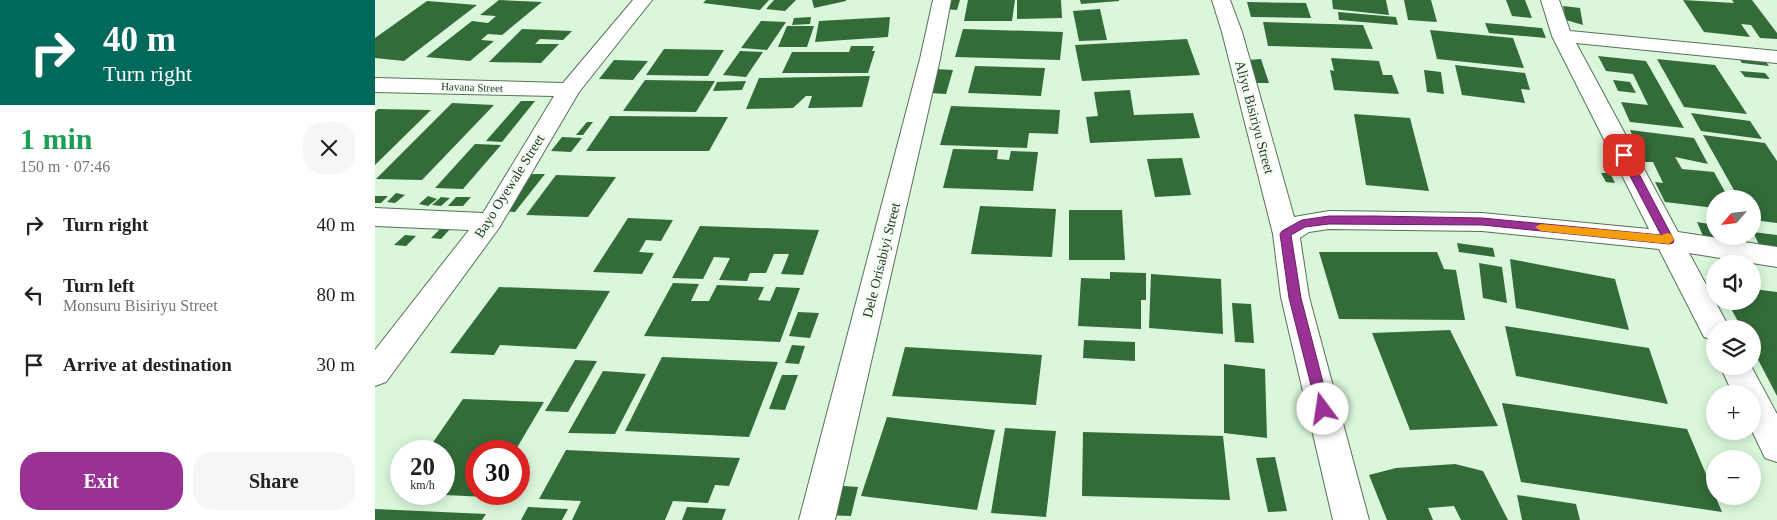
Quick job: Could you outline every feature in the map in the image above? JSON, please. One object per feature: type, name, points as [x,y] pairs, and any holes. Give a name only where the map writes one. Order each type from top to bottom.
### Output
[{"type":"street","name":"Bayo Oyewale Street","points":[[375,373],[490,222],[569,90],[643,0]]},
{"type":"street","name":"Dele Orisabiyi Street","points":[[817,520],[930,59],[942,0]]},
{"type":"street","name":"Aliyu Bisiriyu Street","points":[[1221,0],[1232,32],[1286,234],[1295,298],[1351,520]]},
{"type":"street","points":[[1550,0],[1562,36],[1710,320]]},
{"type":"street","points":[[1562,36],[1777,56]]},
{"type":"street","name":"Havana Street","points":[[375,84],[569,90]]},
{"type":"street","points":[[375,217],[490,222]]},
{"type":"street","points":[[1286,234],[1302,224],[1329,220],[1482,222],[1669,240],[1777,257]]},
{"type":"street","points":[[1761,416],[1777,447]]},
{"type":"building","points":[[499,0],[542,2],[502,35],[488,34],[481,40],[494,41],[470,61],[426,57],[472,21],[488,23],[496,16],[480,15]]},
{"type":"building","points":[[706,0],[769,0],[760,10],[703,3]]},
{"type":"building","points":[[774,0],[796,0],[785,11],[766,9]]},
{"type":"building","points":[[812,0],[846,0],[846,1],[814,8]]},
{"type":"building","points":[[946,0],[960,0],[957,10],[943,9]]},
{"type":"building","points":[[968,0],[1015,0],[1012,21],[964,21]]},
{"type":"building","points":[[1017,0],[1061,0],[1062,18],[1017,19]]},
{"type":"building","points":[[1080,0],[1119,0],[1119,1],[1081,4]]},
{"type":"building","points":[[1332,0],[1386,0],[1389,15],[1333,9]]},
{"type":"building","points":[[1404,0],[1431,0],[1437,22],[1408,20]]},
{"type":"building","points":[[1506,0],[1525,0],[1532,18],[1512,16]]},
{"type":"building","points":[[1683,0],[1734,3],[1732,0],[1752,0],[1777,33],[1777,39],[1760,38],[1751,25],[1741,24],[1750,37],[1704,32]]},
{"type":"building","points":[[427,1],[477,5],[404,61],[375,58],[375,38]]},
{"type":"building","points":[[1247,2],[1306,3],[1311,18],[1251,17]]},
{"type":"building","points":[[1563,6],[1580,8],[1583,25],[1566,20]]},
{"type":"building","points":[[1100,9],[1107,40],[1079,41],[1073,11]]},
{"type":"building","points":[[1338,12],[1396,17],[1398,25],[1339,20]]},
{"type":"building","points":[[811,17],[810,24],[792,25],[794,18]]},
{"type":"building","points":[[890,17],[888,37],[815,42],[819,21]]},
{"type":"building","points":[[761,21],[786,22],[767,50],[741,48]]},
{"type":"building","points":[[1263,22],[1363,25],[1373,49],[1268,46]]},
{"type":"building","points":[[1485,23],[1542,28],[1546,38],[1489,33]]},
{"type":"building","points":[[787,26],[814,26],[807,47],[778,47]]},
{"type":"building","points":[[522,29],[572,31],[563,40],[540,39],[535,44],[559,44],[541,63],[489,62]]},
{"type":"building","points":[[963,29],[1063,32],[1060,60],[955,57]]},
{"type":"building","points":[[1430,30],[1513,38],[1524,68],[1437,59]]},
{"type":"building","points":[[1187,39],[1200,75],[1082,81],[1075,45]]},
{"type":"building","points":[[851,46],[874,46],[872,51],[875,51],[868,73],[782,73],[792,52],[849,52]]},
{"type":"building","points":[[664,49],[724,50],[708,76],[646,75]]},
{"type":"building","points":[[740,51],[763,52],[746,77],[723,75]]},
{"type":"building","points":[[1737,55],[1764,59],[1769,66],[1742,63]]},
{"type":"building","points":[[1598,56],[1646,61],[1684,128],[1630,122],[1621,102],[1648,105],[1633,74],[1606,71]]},
{"type":"building","points":[[1331,58],[1379,61],[1383,75],[1392,75],[1399,94],[1334,90],[1330,70],[1334,71]]},
{"type":"building","points":[[1261,59],[1269,83],[1255,83],[1248,60]]},
{"type":"building","points":[[1657,59],[1715,65],[1747,114],[1684,107]]},
{"type":"building","points":[[614,60],[648,61],[633,80],[599,79]]},
{"type":"building","points":[[1455,65],[1525,73],[1530,90],[1521,89],[1525,103],[1462,95]]},
{"type":"building","points":[[975,66],[1045,68],[1041,96],[968,93]]},
{"type":"building","points":[[935,69],[953,70],[946,94],[928,93]]},
{"type":"building","points":[[1424,70],[1441,72],[1444,94],[1427,92]]},
{"type":"building","points":[[1740,71],[1765,73],[1770,79],[1745,77]]},
{"type":"building","points":[[870,76],[862,107],[808,108],[812,96],[806,96],[793,108],[746,109],[759,78]]},
{"type":"building","points":[[645,80],[715,81],[696,112],[623,111]]},
{"type":"building","points":[[1613,80],[1630,82],[1636,93],[1618,91]]},
{"type":"building","points":[[746,81],[742,90],[713,91],[717,82]]},
{"type":"building","points":[[1130,90],[1134,115],[1193,113],[1200,138],[1090,143],[1086,117],[1098,116],[1094,92]]},
{"type":"building","points":[[521,101],[535,101],[502,142],[486,141]]},
{"type":"building","points":[[452,103],[494,105],[422,180],[376,179]]},
{"type":"building","points":[[951,106],[1060,110],[1058,134],[1029,133],[1027,148],[940,145]]},
{"type":"building","points":[[378,109],[431,110],[375,165],[375,112]]},
{"type":"building","points":[[1691,113],[1750,121],[1762,139],[1701,131]]},
{"type":"building","points":[[1354,114],[1410,118],[1429,191],[1366,185]]},
{"type":"building","points":[[610,116],[728,117],[709,151],[586,151]]},
{"type":"building","points":[[587,122],[593,122],[583,135],[576,135]]},
{"type":"building","points":[[1630,130],[1694,138],[1708,164],[1675,157],[1682,169],[1714,172],[1724,190],[1706,190],[1706,207],[1665,202],[1655,182],[1663,183],[1653,162],[1645,162]]},
{"type":"building","points":[[1703,135],[1765,143],[1777,161],[1777,223],[1761,221],[1761,190],[1734,190]]},
{"type":"building","points":[[562,137],[582,138],[571,152],[551,151]]},
{"type":"building","points":[[475,144],[501,145],[463,189],[435,188]]},
{"type":"building","points":[[953,149],[998,150],[997,159],[1009,160],[1011,151],[1038,152],[1033,191],[943,188]]},
{"type":"building","points":[[1182,158],[1191,195],[1155,197],[1147,159]]},
{"type":"building","points":[[1601,173],[1610,173],[1615,183],[1606,182]]},
{"type":"building","points":[[532,174],[545,174],[515,212],[502,211]]},
{"type":"building","points":[[556,175],[616,177],[588,217],[526,215]]},
{"type":"building","points":[[396,193],[405,195],[395,203],[387,202]]},
{"type":"building","points":[[375,196],[388,196],[381,203],[375,203]]},
{"type":"building","points":[[428,196],[437,199],[428,206],[419,204]]},
{"type":"building","points":[[441,197],[450,198],[441,206],[432,205]]},
{"type":"building","points":[[456,197],[471,197],[463,206],[448,206]]},
{"type":"building","points":[[980,206],[1056,209],[1052,257],[971,254]]},
{"type":"building","points":[[1069,210],[1122,210],[1125,260],[1069,260]]},
{"type":"building","points":[[628,218],[673,220],[661,241],[646,240],[639,252],[654,253],[642,274],[593,272]]},
{"type":"building","points":[[1697,222],[1706,224],[1706,236],[1703,236]]},
{"type":"building","points":[[700,226],[819,230],[803,275],[781,274],[789,254],[774,254],[766,273],[750,273],[747,281],[719,280],[730,258],[714,257],[703,279],[672,278]]},
{"type":"building","points":[[441,228],[451,228],[441,239],[431,238]]},
{"type":"building","points":[[1761,233],[1777,235],[1777,251],[1761,249],[1759,245],[1761,245]]},
{"type":"building","points":[[405,235],[416,236],[406,246],[394,245]]},
{"type":"building","points":[[1457,243],[1493,248],[1495,257],[1459,252]]},
{"type":"building","points":[[1319,252],[1437,252],[1444,269],[1456,270],[1465,320],[1339,319]]},
{"type":"building","points":[[1510,259],[1615,279],[1629,330],[1516,308]]},
{"type":"building","points":[[1479,263],[1502,267],[1507,303],[1483,298]]},
{"type":"building","points":[[1110,272],[1146,273],[1146,300],[1141,300],[1141,329],[1078,326],[1081,278],[1110,279]]},
{"type":"building","points":[[1151,274],[1221,279],[1223,334],[1149,328]]},
{"type":"building","points":[[673,283],[699,284],[691,301],[709,301],[717,285],[764,287],[758,300],[770,301],[776,287],[800,288],[780,342],[644,336]]},
{"type":"building","points":[[499,287],[610,291],[576,349],[500,345],[494,355],[450,353]]},
{"type":"building","points":[[1761,290],[1777,292],[1777,396],[1761,365],[1761,320],[1737,320],[1732,310],[1761,310]]},
{"type":"building","points":[[1232,303],[1251,304],[1254,343],[1235,342]]},
{"type":"building","points":[[798,312],[819,313],[810,338],[789,336]]},
{"type":"building","points":[[1505,326],[1649,348],[1668,404],[1516,376]]},
{"type":"building","points":[[1450,330],[1498,426],[1410,430],[1372,333]]},
{"type":"building","points":[[1084,340],[1135,342],[1135,361],[1083,358]]},
{"type":"building","points":[[792,345],[805,346],[799,364],[785,363]]},
{"type":"building","points":[[905,347],[1042,355],[1036,405],[892,396]]},
{"type":"building","points":[[662,357],[778,362],[749,437],[625,431]]},
{"type":"building","points":[[575,360],[597,361],[568,412],[545,411]]},
{"type":"building","points":[[1224,364],[1265,369],[1267,438],[1224,433]]},
{"type":"building","points":[[603,371],[646,374],[615,434],[568,433]]},
{"type":"building","points":[[782,375],[798,375],[785,410],[769,409]]},
{"type":"building","points":[[463,399],[544,402],[522,440],[465,440],[465,496],[455,496],[455,440],[435,440]]},
{"type":"building","points":[[1502,403],[1687,429],[1706,474],[1706,505],[1719,505],[1722,512],[1521,482]]},
{"type":"building","points":[[887,417],[995,430],[977,510],[861,496]]},
{"type":"building","points":[[1005,428],[1056,431],[1046,517],[991,513]]},
{"type":"building","points":[[1083,432],[1223,436],[1230,500],[1082,496]]},
{"type":"building","points":[[566,450],[740,458],[729,486],[715,485],[708,503],[673,501],[665,520],[572,520],[581,501],[539,499]]},
{"type":"building","points":[[1275,457],[1287,511],[1268,512],[1256,458]]},
{"type":"building","points":[[1455,464],[1483,471],[1508,520],[1461,520],[1454,506],[1428,508],[1433,520],[1387,520],[1369,475],[1396,468]]},
{"type":"building","points":[[831,485],[858,487],[851,516],[823,515]]},
{"type":"building","points":[[1517,495],[1576,504],[1580,520],[1522,520]]},
{"type":"building","points":[[528,507],[568,509],[562,520],[521,520]]},
{"type":"building","points":[[687,507],[726,509],[722,520],[682,520]]},
{"type":"building","points":[[375,509],[486,514],[482,520],[375,520]]},
{"type":"slow traffic","points":[[1541,227],[1669,240],[1667,237]]},
{"type":"route","points":[[1323,409],[1295,298],[1286,234],[1302,224],[1329,220],[1373,220],[1482,222],[1669,240],[1624,155]]}]
